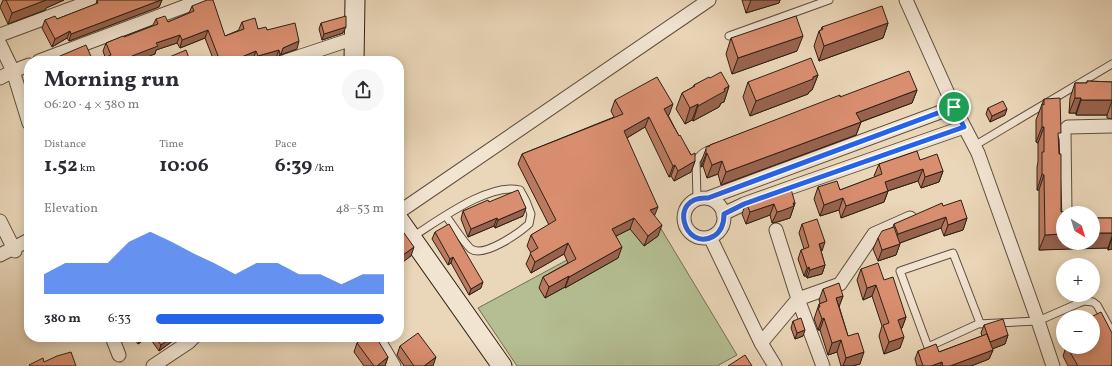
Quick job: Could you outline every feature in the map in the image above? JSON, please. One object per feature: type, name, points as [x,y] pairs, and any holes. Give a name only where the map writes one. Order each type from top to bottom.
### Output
[{"type":"street","points":[[0,35],[94,0]]},
{"type":"street","points":[[52,56],[202,0]]},
{"type":"street","points":[[354,56],[355,0]]},
{"type":"street","points":[[404,209],[709,0]]},
{"type":"street","points":[[906,0],[980,161],[1038,321],[1052,366]]},
{"type":"street","points":[[301,56],[355,38]]},
{"type":"street","points":[[0,44],[13,71],[24,107]]},
{"type":"street","points":[[0,78],[24,67]]},
{"type":"street","points":[[703,199],[718,204],[724,214],[724,220],[720,230],[710,237],[699,238],[689,232],[686,228],[683,216],[688,206],[703,199],[954,107]]},
{"type":"street","points":[[1065,206],[1064,131],[1068,127],[1112,126]]},
{"type":"street","points":[[724,214],[744,204],[964,127]]},
{"type":"street","points":[[761,343],[798,300],[840,284],[874,234],[925,212]]},
{"type":"street","points":[[0,221],[15,250]]},
{"type":"street","points":[[404,228],[502,366]]},
{"type":"street","points":[[776,230],[798,300],[823,366]]},
{"type":"street","points":[[710,237],[761,343],[775,366]]},
{"type":"street","points":[[0,255],[15,250],[24,244]]},
{"type":"street","points":[[114,342],[119,355]]},
{"type":"street","points":[[153,366],[189,342]]},
{"type":"street","points":[[380,342],[394,366]]},
{"type":"lane","points":[[729,36],[829,0]]},
{"type":"lane","points":[[974,146],[1112,64]]},
{"type":"lane","points":[[703,199],[696,161],[698,156],[708,150],[722,145]]},
{"type":"lane","points":[[411,238],[473,199],[501,189],[512,188],[520,190],[526,200],[531,214],[529,224],[518,234],[478,252],[470,248],[446,216]]},
{"type":"lane","points":[[980,323],[953,253],[900,270],[928,347],[978,324],[1038,321],[1084,301],[1093,302],[1112,332]]},
{"type":"green space","points":[[654,217],[737,355],[717,366],[517,366],[478,308],[567,260]]},
{"type":"building","points":[[6,0],[46,0],[12,13]]},
{"type":"building","points":[[97,0],[161,0],[71,34],[70,31],[55,39],[45,20],[55,16],[57,19],[98,3]]},
{"type":"building","points":[[207,0],[213,0],[225,36],[244,29],[242,22],[255,18],[258,29],[266,27],[267,30],[295,23],[299,41],[283,48],[281,54],[279,50],[258,56],[256,51],[244,56],[218,56],[208,30],[182,40],[180,35],[156,43],[158,46],[132,56],[109,56],[111,55],[106,43],[158,24],[156,19],[165,16],[168,22],[194,11],[192,6]]},
{"type":"building","points":[[882,6],[888,23],[824,46],[819,31],[823,29],[822,27]]},
{"type":"building","points":[[346,16],[346,27],[324,34],[321,23]]},
{"type":"building","points":[[796,16],[803,36],[738,58],[731,38]]},
{"type":"building","points":[[86,45],[91,56],[60,56]]},
{"type":"building","points":[[186,50],[188,56],[172,56]]},
{"type":"building","points":[[811,58],[818,75],[813,77],[813,79],[756,101],[748,82]]},
{"type":"building","points":[[909,71],[917,90],[856,113],[861,122],[726,172],[722,161],[712,165],[707,153],[706,154],[706,147],[710,145],[840,95],[840,97]]},
{"type":"building","points":[[721,72],[729,86],[724,89],[725,91],[698,106],[698,104],[690,108],[682,93],[695,86],[694,85]]},
{"type":"building","points":[[657,77],[673,104],[664,109],[691,155],[695,153],[695,161],[678,171],[675,165],[673,166],[649,117],[624,131],[658,207],[650,210],[662,225],[648,236],[634,218],[612,229],[622,247],[549,287],[543,277],[576,259],[568,243],[535,262],[530,253],[538,248],[531,235],[556,220],[522,154],[623,114],[615,100]]},
{"type":"building","points":[[1087,81],[1112,82],[1112,100],[1081,100],[1081,98],[1075,98],[1075,83],[1087,83]]},
{"type":"building","points":[[1060,98],[1061,133],[1058,133],[1059,154],[1061,154],[1061,206],[1056,206],[1056,234],[1045,235],[1044,175],[1042,174],[1044,127],[1042,127],[1042,104],[1044,105],[1044,99]]},
{"type":"building","points":[[1003,101],[1007,109],[992,116],[988,108]]},
{"type":"building","points":[[917,151],[920,160],[937,154],[943,171],[925,177],[923,169],[885,182],[888,191],[846,206],[843,198],[824,205],[818,187],[837,181],[840,190],[882,174],[879,164]]},
{"type":"building","points":[[791,189],[795,203],[793,203],[794,206],[777,212],[774,204],[750,212],[746,202],[771,193],[771,195]]},
{"type":"building","points":[[518,190],[526,208],[498,220],[497,218],[471,229],[463,211],[488,200],[489,202]]},
{"type":"building","points":[[961,200],[967,218],[948,225],[946,217],[898,234],[894,224],[942,203],[943,206]]},
{"type":"building","points":[[1100,218],[1112,218],[1112,233],[1100,233]]},
{"type":"building","points":[[817,219],[825,242],[819,244],[825,265],[810,270],[809,267],[807,268],[801,250],[809,247],[802,224]]},
{"type":"building","points":[[449,224],[483,282],[471,289],[453,257],[450,259],[435,232]]},
{"type":"building","points":[[894,227],[900,244],[882,250],[878,238],[882,231]]},
{"type":"building","points":[[404,233],[414,247],[404,254]]},
{"type":"building","points":[[878,263],[884,280],[893,277],[906,317],[898,320],[904,337],[889,342],[883,325],[889,323],[876,285],[867,288],[861,269]]},
{"type":"building","points":[[839,283],[843,296],[836,298],[848,336],[858,333],[864,352],[846,358],[841,340],[832,343],[824,318],[822,319],[818,308],[820,307],[819,304],[827,301],[823,289]]},
{"type":"building","points":[[1100,312],[1112,333],[1112,365],[1078,366],[1071,354],[1100,354]]},
{"type":"building","points":[[801,318],[805,330],[797,333],[793,321]]},
{"type":"building","points":[[1003,319],[1008,335],[990,342],[984,325]]},
{"type":"building","points":[[418,333],[436,357],[424,366],[414,366],[400,346]]},
{"type":"building","points":[[987,334],[993,350],[950,366],[943,366],[942,362],[931,366],[923,366],[918,351],[936,344],[939,352]]},
{"type":"building","points":[[379,342],[388,357],[377,366],[374,366],[357,343]]},
{"type":"building","points":[[71,352],[76,366],[29,365],[43,358],[44,362]]},
{"type":"building","points":[[745,355],[752,366],[728,366]]},
{"type":"route","points":[[954,107],[964,127],[744,204],[724,214],[722,226],[716,235],[699,238],[694,236],[686,228],[683,216],[688,206],[697,199],[708,198],[954,107]]}]
